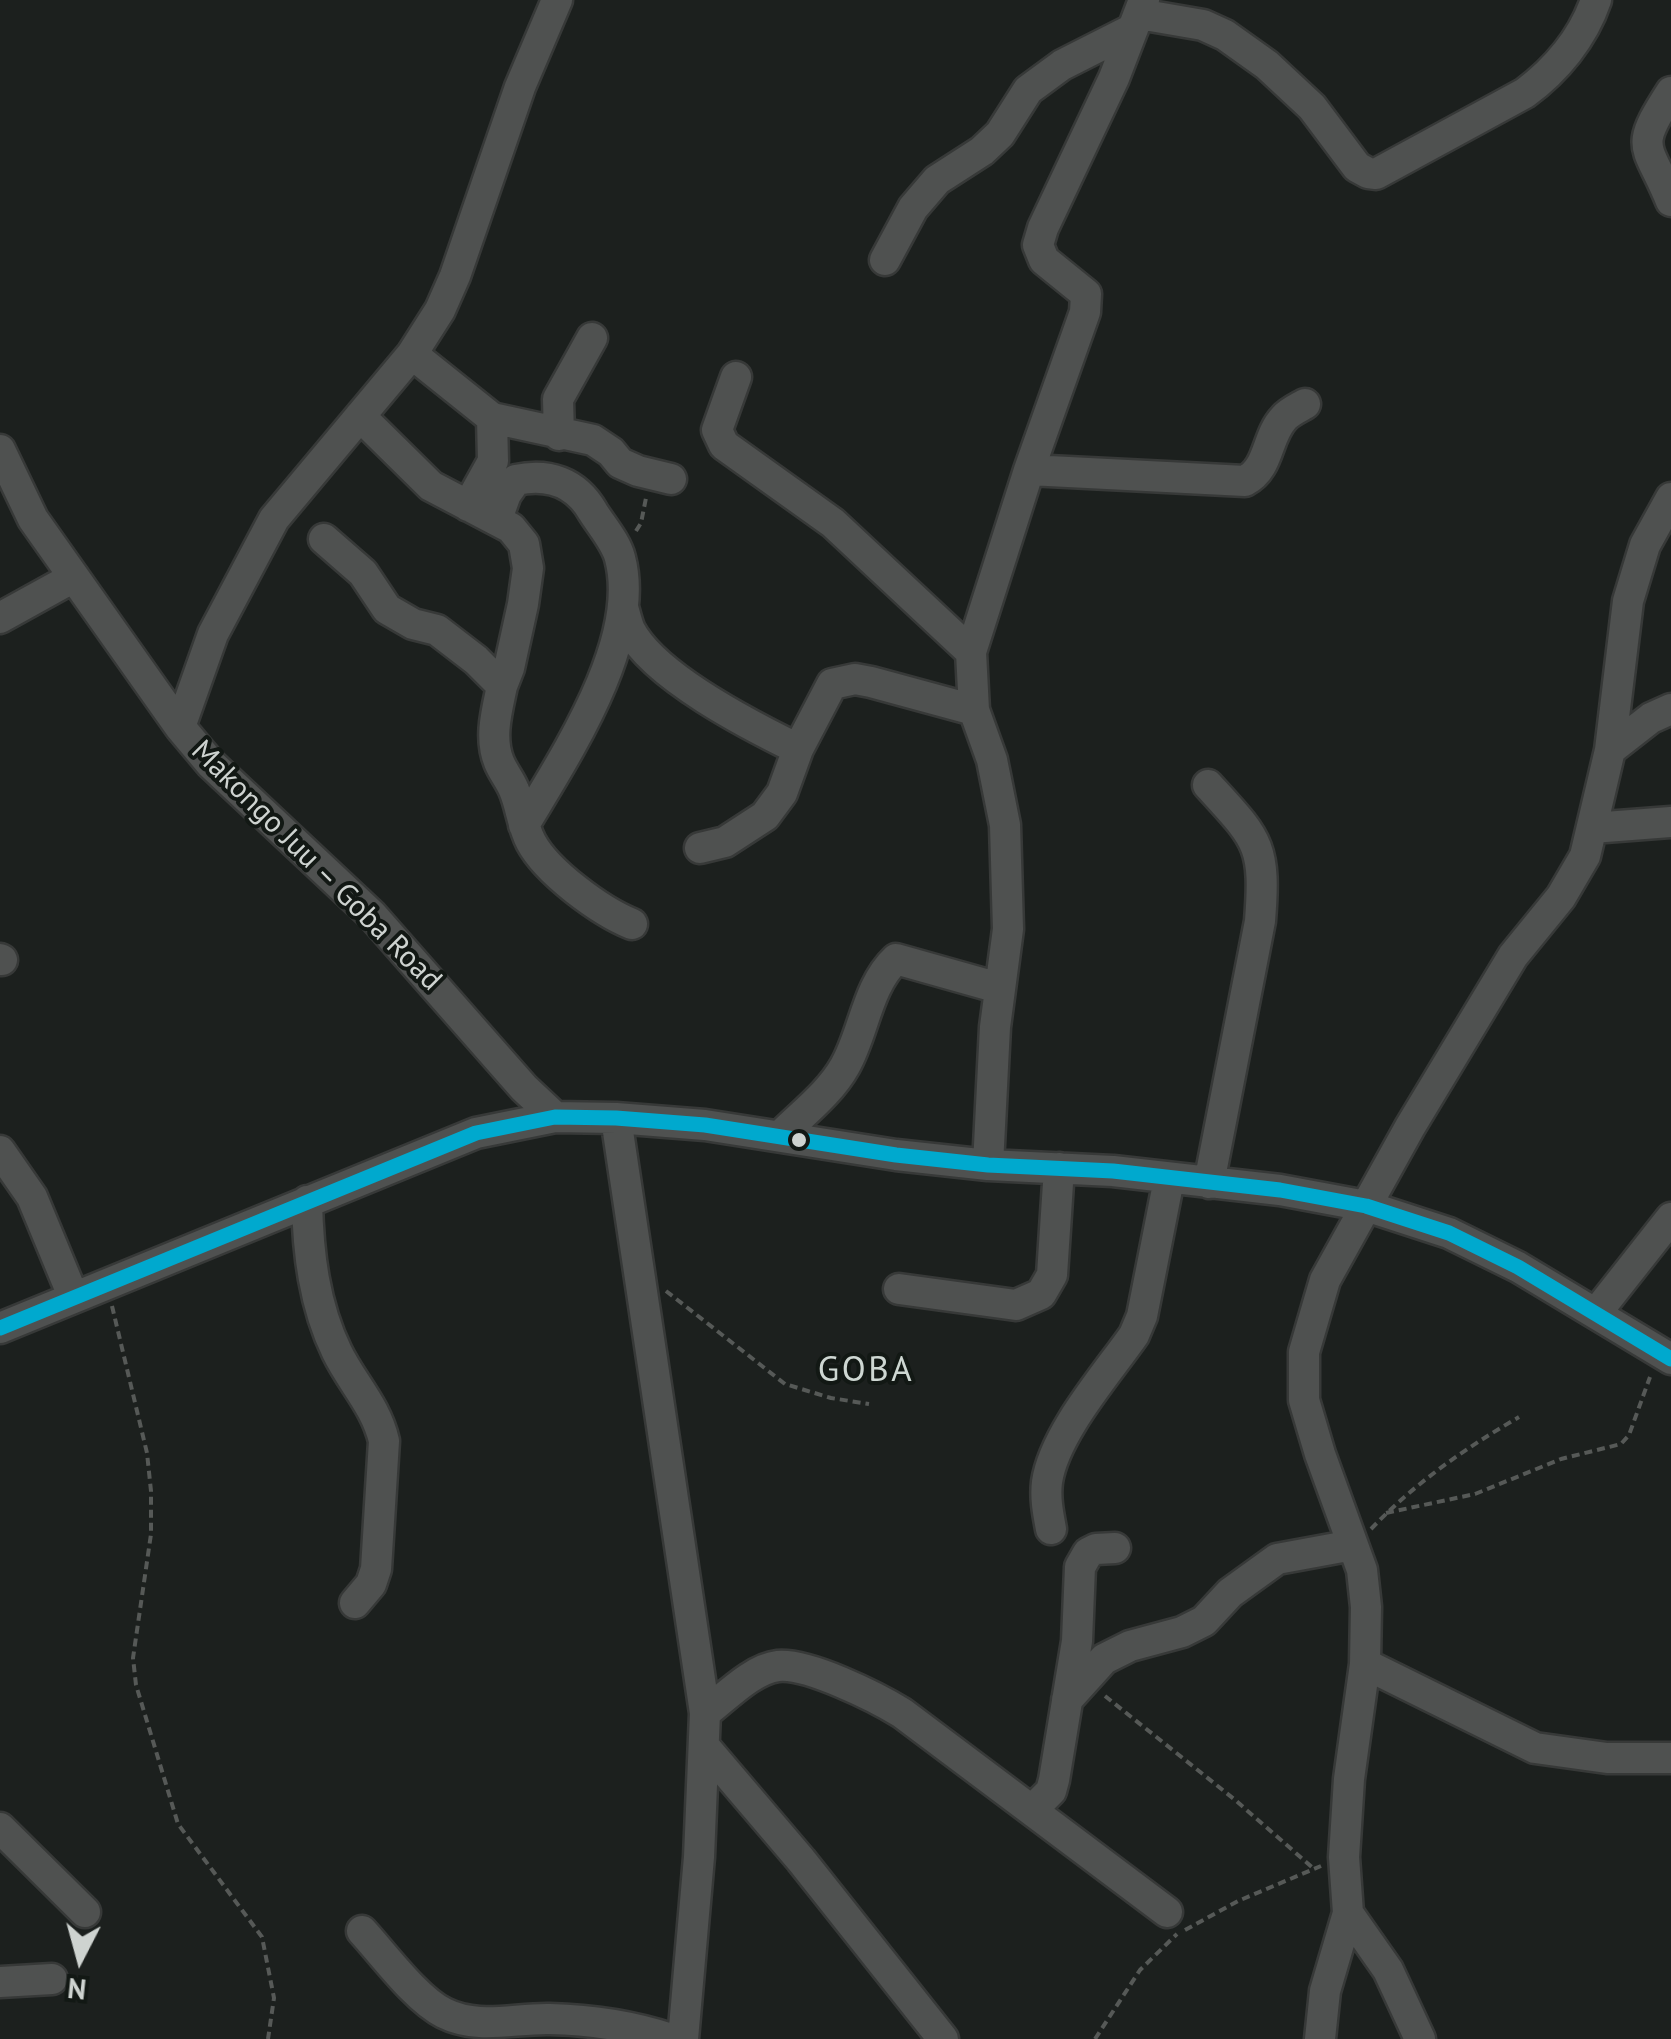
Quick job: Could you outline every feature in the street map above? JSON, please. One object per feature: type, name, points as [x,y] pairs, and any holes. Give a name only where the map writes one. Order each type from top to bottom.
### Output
[{"type":"street","points":[[180,727],[213,634],[274,520],[412,354],[435,320],[455,276],[520,87],[557,0]]},
{"type":"street","points":[[886,260],[914,208],[937,180],[982,151],[1000,134],[1028,90],[1139,14],[1203,25],[1225,35],[1267,65],[1312,108],[1358,166],[1368,174],[1376,174],[1525,94],[1541,81],[1588,23],[1596,0]]},
{"type":"street","points":[[988,1165],[999,988],[1008,929],[1005,825],[992,760],[974,710],[971,652],[1029,470],[1080,328],[1086,294],[1044,260],[1038,245],[1042,228],[1114,78],[1139,14]]},
{"type":"street","points":[[1671,92],[1645,139],[1650,162],[1671,200]]},
{"type":"street","points":[[559,434],[558,399],[592,338]]},
{"type":"street","points":[[412,354],[492,418],[593,440],[620,463],[660,476]]},
{"type":"street","points":[[736,377],[717,430],[724,445],[833,524],[971,652]]},
{"type":"street","points":[[1029,470],[1245,481],[1256,475],[1285,416],[1305,404]]},
{"type":"street","points":[[360,416],[431,486],[497,519],[524,544],[528,568],[523,604],[494,729],[498,760],[515,792],[537,852],[612,916],[632,924]]},
{"type":"street","points":[[468,506],[492,461],[492,418]]},
{"type":"street","name":"Makongo Juu – Goba Road","points":[[0,450],[33,519],[180,727],[211,764],[372,915],[555,1118]]},
{"type":"street","points":[[497,519],[516,480],[535,476],[566,482],[589,504],[620,556],[623,607],[638,641],[672,672],[746,723],[798,749]]},
{"type":"street","points":[[1320,2039],[1325,1991],[1348,1913],[1344,1857],[1349,1779],[1364,1664],[1366,1607],[1362,1570],[1304,1400],[1302,1375],[1313,1314],[1325,1280],[1410,1127],[1513,956],[1561,897],[1585,856],[1610,750],[1628,601],[1645,545],[1671,498]]},
{"type":"street","points":[[324,539],[363,574],[387,609],[414,624],[436,630],[476,660],[502,686]]},
{"type":"street","points":[[0,618],[74,577]]},
{"type":"street","points":[[524,825],[605,677],[623,607]]},
{"type":"street","points":[[700,848],[725,842],[765,816],[782,793],[798,749],[832,684],[842,680],[871,682],[974,710]]},
{"type":"street","points":[[1610,750],[1651,718],[1671,709]]},
{"type":"street","points":[[1208,785],[1248,828],[1258,846],[1263,884],[1260,921],[1209,1183]]},
{"type":"street","points":[[1592,828],[1671,822]]},
{"type":"street","points":[[780,1136],[843,1070],[859,1040],[886,968],[896,959],[999,988]]},
{"type":"street","points":[[0,1328],[476,1132],[555,1118],[616,1118],[988,1165],[1113,1171],[1280,1190],[1366,1206],[1449,1233],[1518,1267],[1664,1355]]},
{"type":"street","points":[[616,1118],[705,1713],[699,1857],[683,2039]]},
{"type":"street","points":[[0,1151],[32,1197],[73,1296]]},
{"type":"street","points":[[898,1288],[1016,1305],[1041,1294],[1052,1275],[1059,1168]]},
{"type":"street","points":[[1051,1528],[1046,1506],[1047,1482],[1056,1453],[1134,1335],[1142,1316],[1169,1179]]},
{"type":"street","points":[[307,1201],[315,1288],[337,1353],[366,1396],[384,1441],[376,1569],[371,1584],[355,1603]]},
{"type":"street","points":[[1598,1312],[1671,1218]]},
{"type":"street","points":[[1075,1689],[1104,1659],[1204,1621],[1230,1593],[1277,1559],[1353,1545]]},
{"type":"street","points":[[1032,1810],[1051,1791],[1075,1689],[1080,1567],[1083,1559],[1096,1549],[1115,1548]]},
{"type":"street","points":[[1364,1664],[1535,1748],[1606,1758],[1671,1758]]},
{"type":"street","points":[[705,1713],[763,1671],[778,1666],[846,1684],[890,1705],[1166,1912]]},
{"type":"street","points":[[704,1746],[943,2039]]},
{"type":"street","points":[[0,1828],[85,1912]]},
{"type":"street","points":[[1348,1913],[1388,1970],[1420,2039]]},
{"type":"street","points":[[362,1931],[434,2006],[477,2031],[550,2019],[604,2023],[672,2039]]},
{"type":"street","points":[[0,1982],[52,1979]]},
{"type":"path","points":[[620,556],[641,523],[660,476]]},
{"type":"path","points":[[639,1269],[785,1384],[869,1404]]},
{"type":"path","points":[[105,1282],[141,1421],[150,1491],[152,1534],[134,1648],[136,1684],[178,1824],[262,1937],[274,1998],[268,2039]]},
{"type":"path","points":[[1386,1513],[1475,1494],[1561,1459],[1621,1444],[1629,1435],[1664,1355]]},
{"type":"path","points":[[1353,1545],[1420,1482],[1519,1416]]},
{"type":"path","points":[[1075,1689],[1234,1799],[1313,1868]]},
{"type":"path","points":[[1095,2039],[1140,1970],[1177,1934],[1238,1901],[1344,1857]]},
{"type":"transit line","points":[[0,1328],[476,1133],[555,1117],[616,1118],[705,1125],[988,1165],[1113,1171],[1280,1190],[1366,1206],[1449,1233],[1518,1267],[1671,1359]]},
{"type":"district","name":"GOBA","points":[[866,1371]]}]
